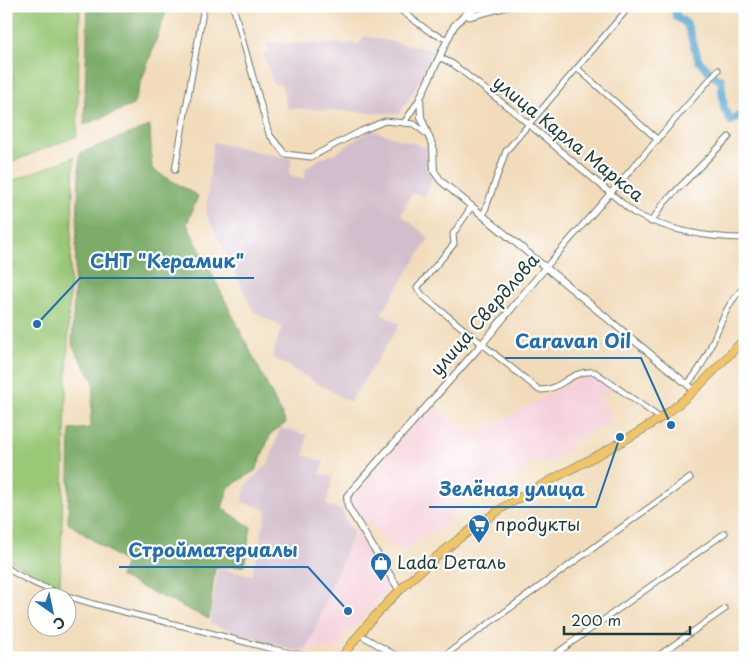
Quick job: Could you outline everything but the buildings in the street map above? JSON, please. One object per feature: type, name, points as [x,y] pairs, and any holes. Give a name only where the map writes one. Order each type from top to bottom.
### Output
[{"type":"main road","points":[[340,658],[359,634],[430,563],[488,518],[529,492],[606,452],[660,418],[694,390],[745,338]]},
{"type":"street","points":[[175,170],[204,6]]},
{"type":"street","points":[[232,6],[269,134],[284,154],[311,157],[361,131],[385,121],[414,124],[428,136]]},
{"type":"street","points":[[395,6],[430,32],[446,40]]},
{"type":"street","points":[[404,123],[420,98],[446,40],[466,14],[481,6]]},
{"type":"street","points":[[466,14],[469,17],[511,6]]},
{"type":"street","points":[[483,216],[506,151],[630,6]]},
{"type":"street","name":"улица Карла Маркса","points":[[438,57],[454,64],[529,124],[634,213],[652,222],[716,236],[745,238]]},
{"type":"street","points":[[577,68],[658,140]]},
{"type":"street","name":"улица Свердлова","points":[[400,591],[348,507],[346,499],[386,450],[482,344],[546,267],[611,195],[718,70]]},
{"type":"street","points":[[420,98],[421,118],[433,147],[434,172],[441,181],[694,390]]},
{"type":"street","points":[[652,222],[664,203],[729,137]]},
{"type":"street","points":[[472,206],[453,234],[454,244],[417,288],[423,296],[539,390],[551,391],[572,375],[595,372],[660,418]]},
{"type":"street","points":[[686,384],[707,358],[734,294],[745,287]]},
{"type":"street","points":[[442,658],[690,478]]},
{"type":"street","points":[[550,658],[725,533]]},
{"type":"street","points":[[6,567],[14,573],[63,594],[281,652],[324,658]]},
{"type":"street","points":[[655,658],[725,609]]},
{"type":"street","points":[[359,634],[400,658]]},
{"type":"shaded area","points":[[364,36],[433,50],[425,73],[399,114],[287,108],[282,85],[273,83],[264,54],[269,52],[266,43],[359,44]]},
{"type":"shaded area","points":[[371,130],[428,148],[433,177],[425,196],[412,193],[401,215],[429,238],[381,314],[400,324],[350,402],[272,357],[282,327],[254,312],[206,213],[213,142],[292,159],[289,175],[304,179],[306,168],[320,159],[336,153]]},
{"type":"shaded area","points":[[585,374],[589,374],[613,390],[599,397],[613,420],[572,441],[569,450],[546,463],[539,460],[462,503],[450,522],[400,551],[353,512],[353,506],[347,502],[430,406],[471,432],[479,434]]},
{"type":"shaded area","points":[[280,428],[307,435],[304,455],[324,462],[320,474],[333,477],[326,505],[342,510],[348,526],[354,530],[307,649],[296,651],[210,624],[218,569],[252,575],[267,510],[242,502],[246,485],[269,463]]},
{"type":"shaded area","points":[[354,530],[365,540],[389,579],[389,589],[352,629],[337,650],[307,649]]},
{"type":"green space","points":[[13,6],[80,6],[77,136],[6,164],[6,137],[13,134]]},
{"type":"green space","points":[[88,6],[168,6],[133,105],[84,125]]},
{"type":"green space","points":[[150,126],[152,169],[198,196],[187,224],[286,423],[271,433],[256,470],[229,487],[222,508],[251,527],[244,566],[215,567],[209,619],[120,577],[126,563],[68,523],[70,430],[90,428],[94,382],[72,345],[80,153]]},
{"type":"green space","points":[[74,157],[60,582],[57,586],[29,575],[25,568],[6,558],[6,257],[9,199],[6,200],[6,183]]},
{"type":"waterway","points":[[675,6],[676,16],[687,24],[699,61],[716,78]]},
{"type":"waterway","points":[[721,79],[724,108],[731,121],[745,112]]},
{"type":"place","name":"СНТ \"Керамик\"","points":[[37,324]]},
{"type":"place","name":"Caravan Oil","points":[[671,425]]},
{"type":"place","name":"Зелёная улица","points":[[620,437]]},
{"type":"place","name":"продукты","points":[[479,544]]},
{"type":"place","name":"Lada Dеталь","points":[[381,582]]},
{"type":"place","name":"Стройматериалы","points":[[348,611]]}]
